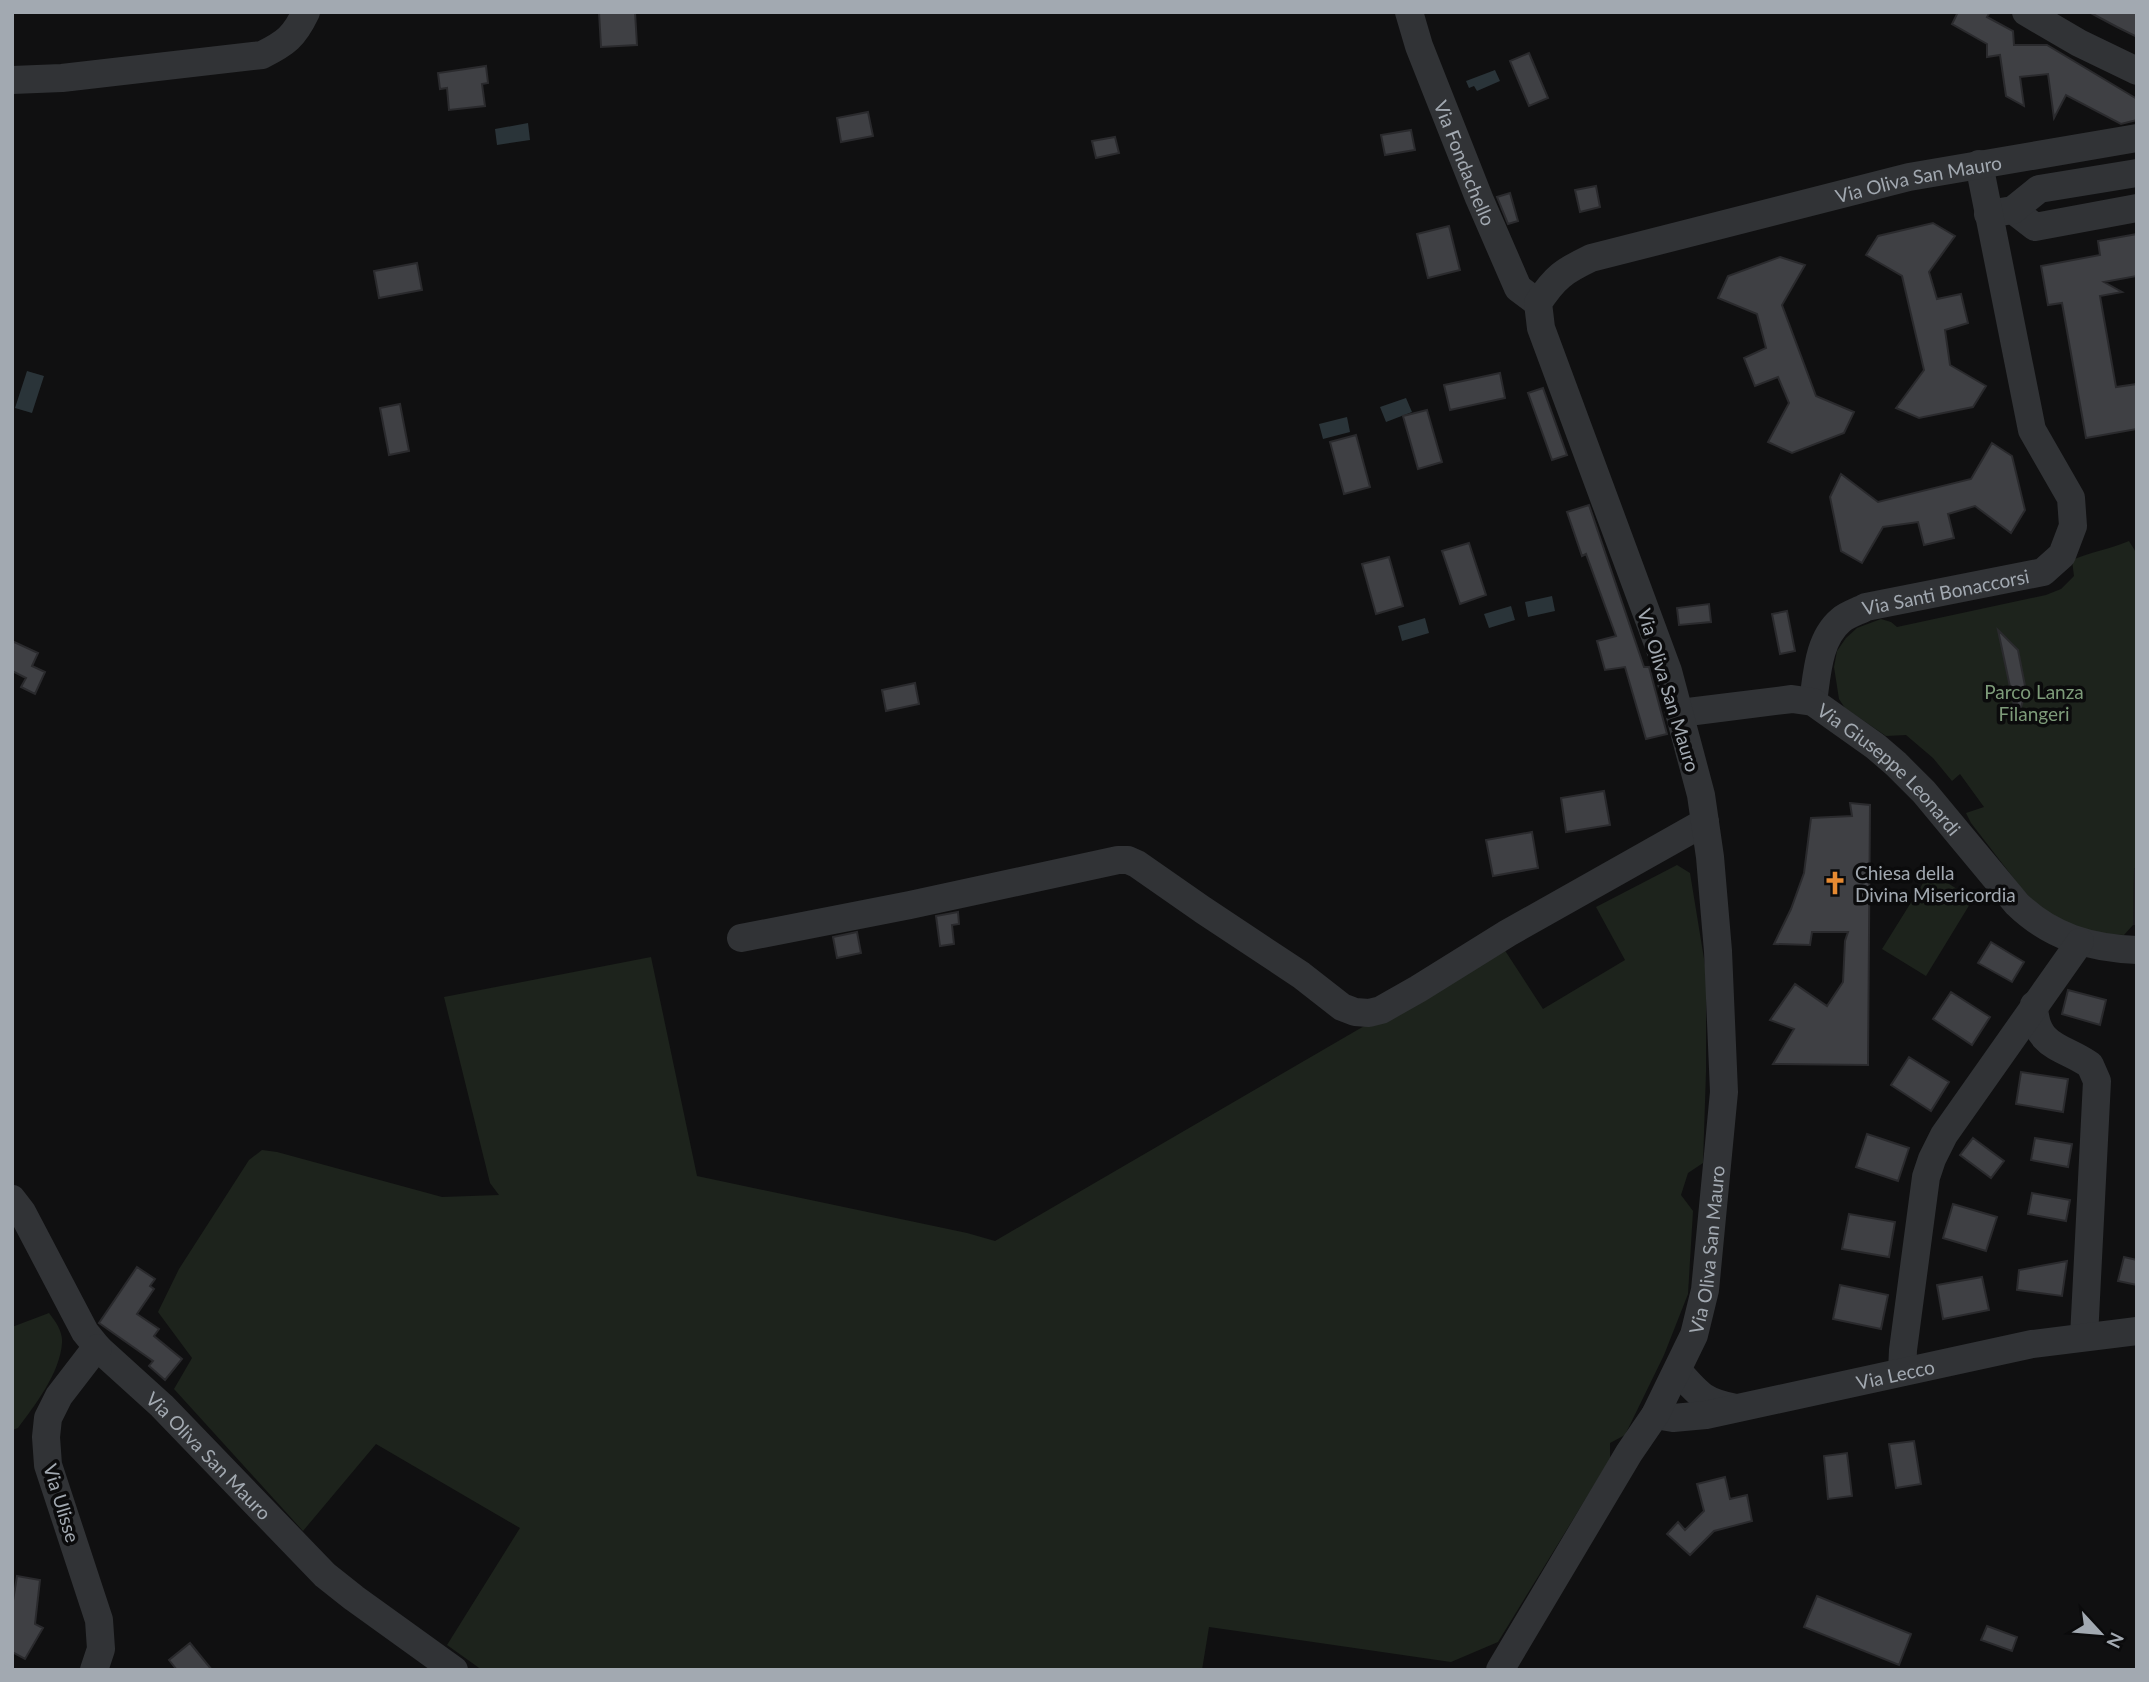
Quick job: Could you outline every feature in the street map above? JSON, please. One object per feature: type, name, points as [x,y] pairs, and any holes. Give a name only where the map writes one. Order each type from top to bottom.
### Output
[{"type":"street","points":[[12,80],[62,78],[261,55],[280,46],[296,32],[306,12]]},
{"type":"street","name":"Via Fondachello","points":[[1409,12],[1419,46],[1474,186],[1518,288],[1538,303]]},
{"type":"street","points":[[2026,12],[2079,43],[2137,71]]},
{"type":"street","points":[[2079,43],[2137,85]]},
{"type":"street","name":"Via Oliva San Mauro","points":[[1500,1670],[1629,1453],[1655,1415],[1694,1335],[1705,1290],[1724,1092],[1718,951],[1710,857],[1701,795],[1668,671],[1541,328],[1538,303],[1547,289],[1565,271],[1591,258],[1884,183],[2137,138]]},
{"type":"street","name":"Via Santi Bonaccorsi","points":[[1813,702],[1823,647],[1841,620],[1866,607],[2043,572],[2062,555],[2073,526],[2071,498],[2032,430],[2001,212],[1979,164]]},
{"type":"street","points":[[2001,212],[2039,189],[2137,173]]},
{"type":"street","points":[[2001,212],[2035,227],[2137,208]]},
{"type":"street","name":"Via Giuseppe Leonardi","points":[[1680,713],[1793,699],[1813,702],[1875,746],[1915,782],[2017,904],[2034,920],[2080,942],[2110,949],[2137,950]]},
{"type":"street","points":[[741,938],[1128,860],[1301,975],[1342,1006],[1356,1012],[1369,1013],[1381,1010],[1418,989],[1508,933],[1705,822]]},
{"type":"street","points":[[1902,1372],[1926,1177],[1932,1159],[1944,1135],[2080,942]]},
{"type":"street","points":[[2034,1005],[2034,1017],[2039,1029],[2051,1045],[2090,1065],[2097,1081],[2084,1337]]},
{"type":"street","points":[[1997,1059],[2019,1045],[2051,1045]]},
{"type":"street","name":"Via Oliva San Mauro","points":[[12,1199],[22,1212],[85,1332],[98,1348],[162,1406],[325,1575],[454,1670]]},
{"type":"street","name":"Via Lecco","points":[[1655,1415],[1673,1418],[1706,1415],[2032,1343],[2137,1331]]},
{"type":"street","name":"Via Ulisse","points":[[94,1670],[100,1649],[99,1620],[48,1465],[46,1437],[48,1418],[59,1396],[98,1348]]},
{"type":"street","points":[[1678,1371],[1696,1392],[1714,1404],[1736,1408]]},
{"type":"shaded area","points":[[1495,70],[1500,81],[1477,91],[1474,86],[1469,88],[1466,81]]},
{"type":"shaded area","points":[[528,123],[530,140],[497,145],[495,129]]},
{"type":"shaded area","points":[[27,371],[44,376],[32,413],[15,408]]},
{"type":"shaded area","points":[[1406,398],[1412,412],[1386,422],[1380,407]]},
{"type":"shaded area","points":[[1347,417],[1350,432],[1323,439],[1319,424]]},
{"type":"shaded area","points":[[1552,596],[1555,611],[1528,617],[1525,602]]},
{"type":"shaded area","points":[[1511,606],[1515,620],[1489,628],[1484,614]]},
{"type":"shaded area","points":[[1425,618],[1429,633],[1402,641],[1398,626]]},
{"type":"shaded area","points":[[2137,866],[2137,925],[2133,925],[2134,869]]},
{"type":"green space","name":"Parco Lanza Filangeri","points":[[2129,541],[2137,554],[2137,866],[2134,869],[2133,925],[2124,935],[2094,934],[2079,930],[2039,907],[2022,889],[1971,823],[1966,813],[1984,807],[1960,774],[1952,781],[1933,758],[1906,735],[1886,736],[1845,708],[1839,699],[1834,667],[1837,651],[1857,628],[1881,619],[1897,627],[2046,595],[2061,589],[2074,576],[2072,560]]},
{"type":"green space","points":[[1677,865],[1690,873],[1706,971],[1703,1163],[1688,1173],[1681,1195],[1693,1211],[1688,1294],[1664,1355],[1625,1435],[1610,1443],[1610,1459],[1498,1642],[1451,1662],[1209,1627],[1202,1670],[482,1670],[447,1645],[520,1528],[376,1444],[303,1531],[174,1389],[192,1358],[158,1312],[179,1269],[249,1160],[262,1150],[442,1197],[499,1195],[490,1183],[444,997],[651,957],[697,1176],[995,1241],[1359,1029],[1504,949],[1543,1009],[1625,960],[1596,907]]},
{"type":"green space","points":[[1930,872],[1973,899],[1926,976],[1882,949]]},
{"type":"green space","points":[[49,1313],[62,1339],[57,1366],[32,1409],[18,1428],[12,1430],[12,1327]]},
{"type":"building","points":[[599,12],[635,12],[637,45],[601,47]]},
{"type":"building","points":[[1958,12],[1990,12],[1987,17],[2013,31],[2014,45],[2047,45],[2137,99],[2137,120],[2121,124],[2066,95],[2054,118],[2048,74],[2020,77],[2024,106],[2006,96],[2000,55],[1987,57],[1987,44],[1952,24]]},
{"type":"building","points":[[2089,12],[2137,12],[2137,37],[2117,27]]},
{"type":"building","points":[[1529,53],[1548,98],[1529,106],[1510,61]]},
{"type":"building","points":[[486,66],[488,83],[482,84],[485,106],[449,110],[447,88],[440,89],[438,73]]},
{"type":"building","points":[[868,112],[873,136],[841,142],[837,118]]},
{"type":"building","points":[[1411,130],[1415,150],[1385,155],[1381,135]]},
{"type":"building","points":[[1115,137],[1119,153],[1096,158],[1092,141]]},
{"type":"building","points":[[1596,186],[1600,207],[1580,212],[1575,190]]},
{"type":"building","points":[[1510,193],[1518,221],[1508,224],[1497,197]]},
{"type":"building","points":[[1933,223],[1955,236],[1929,272],[1937,299],[1961,294],[1968,323],[1945,330],[1950,365],[1986,386],[1973,407],[1919,418],[1896,408],[1924,370],[1902,276],[1866,255],[1878,236]]},
{"type":"building","points":[[1449,226],[1460,270],[1428,278],[1417,234]]},
{"type":"building","points":[[2137,234],[2137,276],[2104,282],[2122,292],[2100,296],[2116,387],[2137,384],[2137,429],[2086,438],[2062,303],[2048,305],[2041,266],[2100,255],[2098,241]]},
{"type":"building","points":[[1780,257],[1805,265],[1782,305],[1816,396],[1854,412],[1844,433],[1792,453],[1768,442],[1789,403],[1778,377],[1755,386],[1744,358],[1766,348],[1757,314],[1718,298],[1728,276]]},
{"type":"building","points":[[417,263],[422,290],[379,298],[374,271]]},
{"type":"building","points":[[1500,373],[1505,398],[1450,410],[1444,385]]},
{"type":"building","points":[[1543,388],[1567,455],[1552,460],[1528,393]]},
{"type":"building","points":[[400,404],[409,451],[389,455],[380,408]]},
{"type":"building","points":[[1427,410],[1442,462],[1418,469],[1403,416]]},
{"type":"building","points":[[1356,435],[1370,487],[1344,494],[1330,442]]},
{"type":"building","points":[[1992,443],[2012,456],[2025,510],[2011,533],[1975,506],[1948,514],[1954,538],[1924,545],[1918,522],[1883,527],[1862,563],[1841,551],[1830,497],[1841,474],[1878,502],[1971,479]]},
{"type":"building","points":[[1589,505],[1644,667],[1649,667],[1667,734],[1646,739],[1625,667],[1605,670],[1597,641],[1616,636],[1586,554],[1582,556],[1567,512]]},
{"type":"building","points":[[1469,543],[1486,595],[1460,604],[1442,551]]},
{"type":"building","points":[[1389,557],[1403,606],[1376,614],[1362,564]]},
{"type":"building","points":[[1709,604],[1711,622],[1679,625],[1677,608]]},
{"type":"building","points":[[1787,611],[1795,651],[1780,654],[1772,614]]},
{"type":"building","points":[[1998,630],[2018,650],[2026,691],[2017,720]]},
{"type":"building","points":[[12,641],[38,653],[32,666],[45,672],[35,694],[21,687],[26,678],[12,671]]},
{"type":"building","points":[[915,683],[919,704],[886,711],[882,690]]},
{"type":"building","points":[[1604,791],[1610,825],[1566,832],[1561,798]]},
{"type":"building","points":[[1850,803],[1870,805],[1868,1065],[1773,1064],[1794,1029],[1770,1020],[1795,984],[1827,1006],[1843,982],[1848,932],[1812,932],[1810,945],[1774,944],[1804,873],[1811,818],[1852,816]]},
{"type":"building","points":[[1532,832],[1538,868],[1493,876],[1486,840]]},
{"type":"building","points":[[958,912],[959,924],[952,925],[954,944],[940,946],[936,916]]},
{"type":"building","points":[[857,932],[861,953],[837,958],[833,937]]},
{"type":"building","points":[[1991,942],[2024,962],[2012,982],[1978,963]]},
{"type":"building","points":[[2068,990],[2106,1000],[2100,1025],[2062,1014]]},
{"type":"building","points":[[1951,992],[1990,1017],[1972,1045],[1933,1019]]},
{"type":"building","points":[[1909,1057],[1949,1082],[1931,1111],[1891,1085]]},
{"type":"building","points":[[2021,1072],[2068,1079],[2063,1112],[2016,1104]]},
{"type":"building","points":[[1867,1134],[1909,1148],[1898,1181],[1856,1167]]},
{"type":"building","points":[[1973,1138],[2004,1161],[1991,1178],[1960,1155]]},
{"type":"building","points":[[2035,1138],[2072,1144],[2068,1167],[2031,1160]]},
{"type":"building","points":[[2032,1193],[2070,1200],[2066,1221],[2028,1214]]},
{"type":"building","points":[[1953,1204],[1997,1217],[1986,1251],[1943,1238]]},
{"type":"building","points":[[1849,1214],[1895,1222],[1889,1257],[1842,1249]]},
{"type":"building","points":[[2124,1257],[2137,1260],[2137,1285],[2118,1281]]},
{"type":"building","points":[[2067,1261],[2062,1296],[2017,1290],[2019,1270]]},
{"type":"building","points":[[137,1267],[155,1279],[150,1286],[154,1289],[137,1314],[159,1329],[154,1336],[182,1359],[165,1380],[149,1366],[153,1361],[99,1323]]},
{"type":"building","points":[[1982,1277],[1989,1310],[1943,1319],[1937,1285]]},
{"type":"building","points":[[1840,1285],[1888,1295],[1881,1329],[1833,1319]]},
{"type":"building","points":[[1914,1441],[1921,1484],[1896,1488],[1889,1444]]},
{"type":"building","points":[[1847,1453],[1852,1496],[1828,1499],[1824,1456]]},
{"type":"building","points":[[1725,1477],[1730,1499],[1747,1495],[1752,1521],[1714,1531],[1690,1555],[1667,1534],[1678,1522],[1685,1530],[1704,1511],[1697,1484]]},
{"type":"building","points":[[17,1576],[40,1580],[35,1624],[43,1628],[25,1659],[12,1652],[12,1607]]},
{"type":"building","points":[[1817,1596],[1911,1634],[1899,1665],[1804,1627]]},
{"type":"building","points":[[1987,1626],[2017,1637],[2012,1651],[1981,1640]]},
{"type":"building","points":[[190,1643],[212,1670],[177,1670],[169,1660]]},
{"type":"place","name":"Chiesa della Divina Misericordia","points":[[1835,883]]}]
